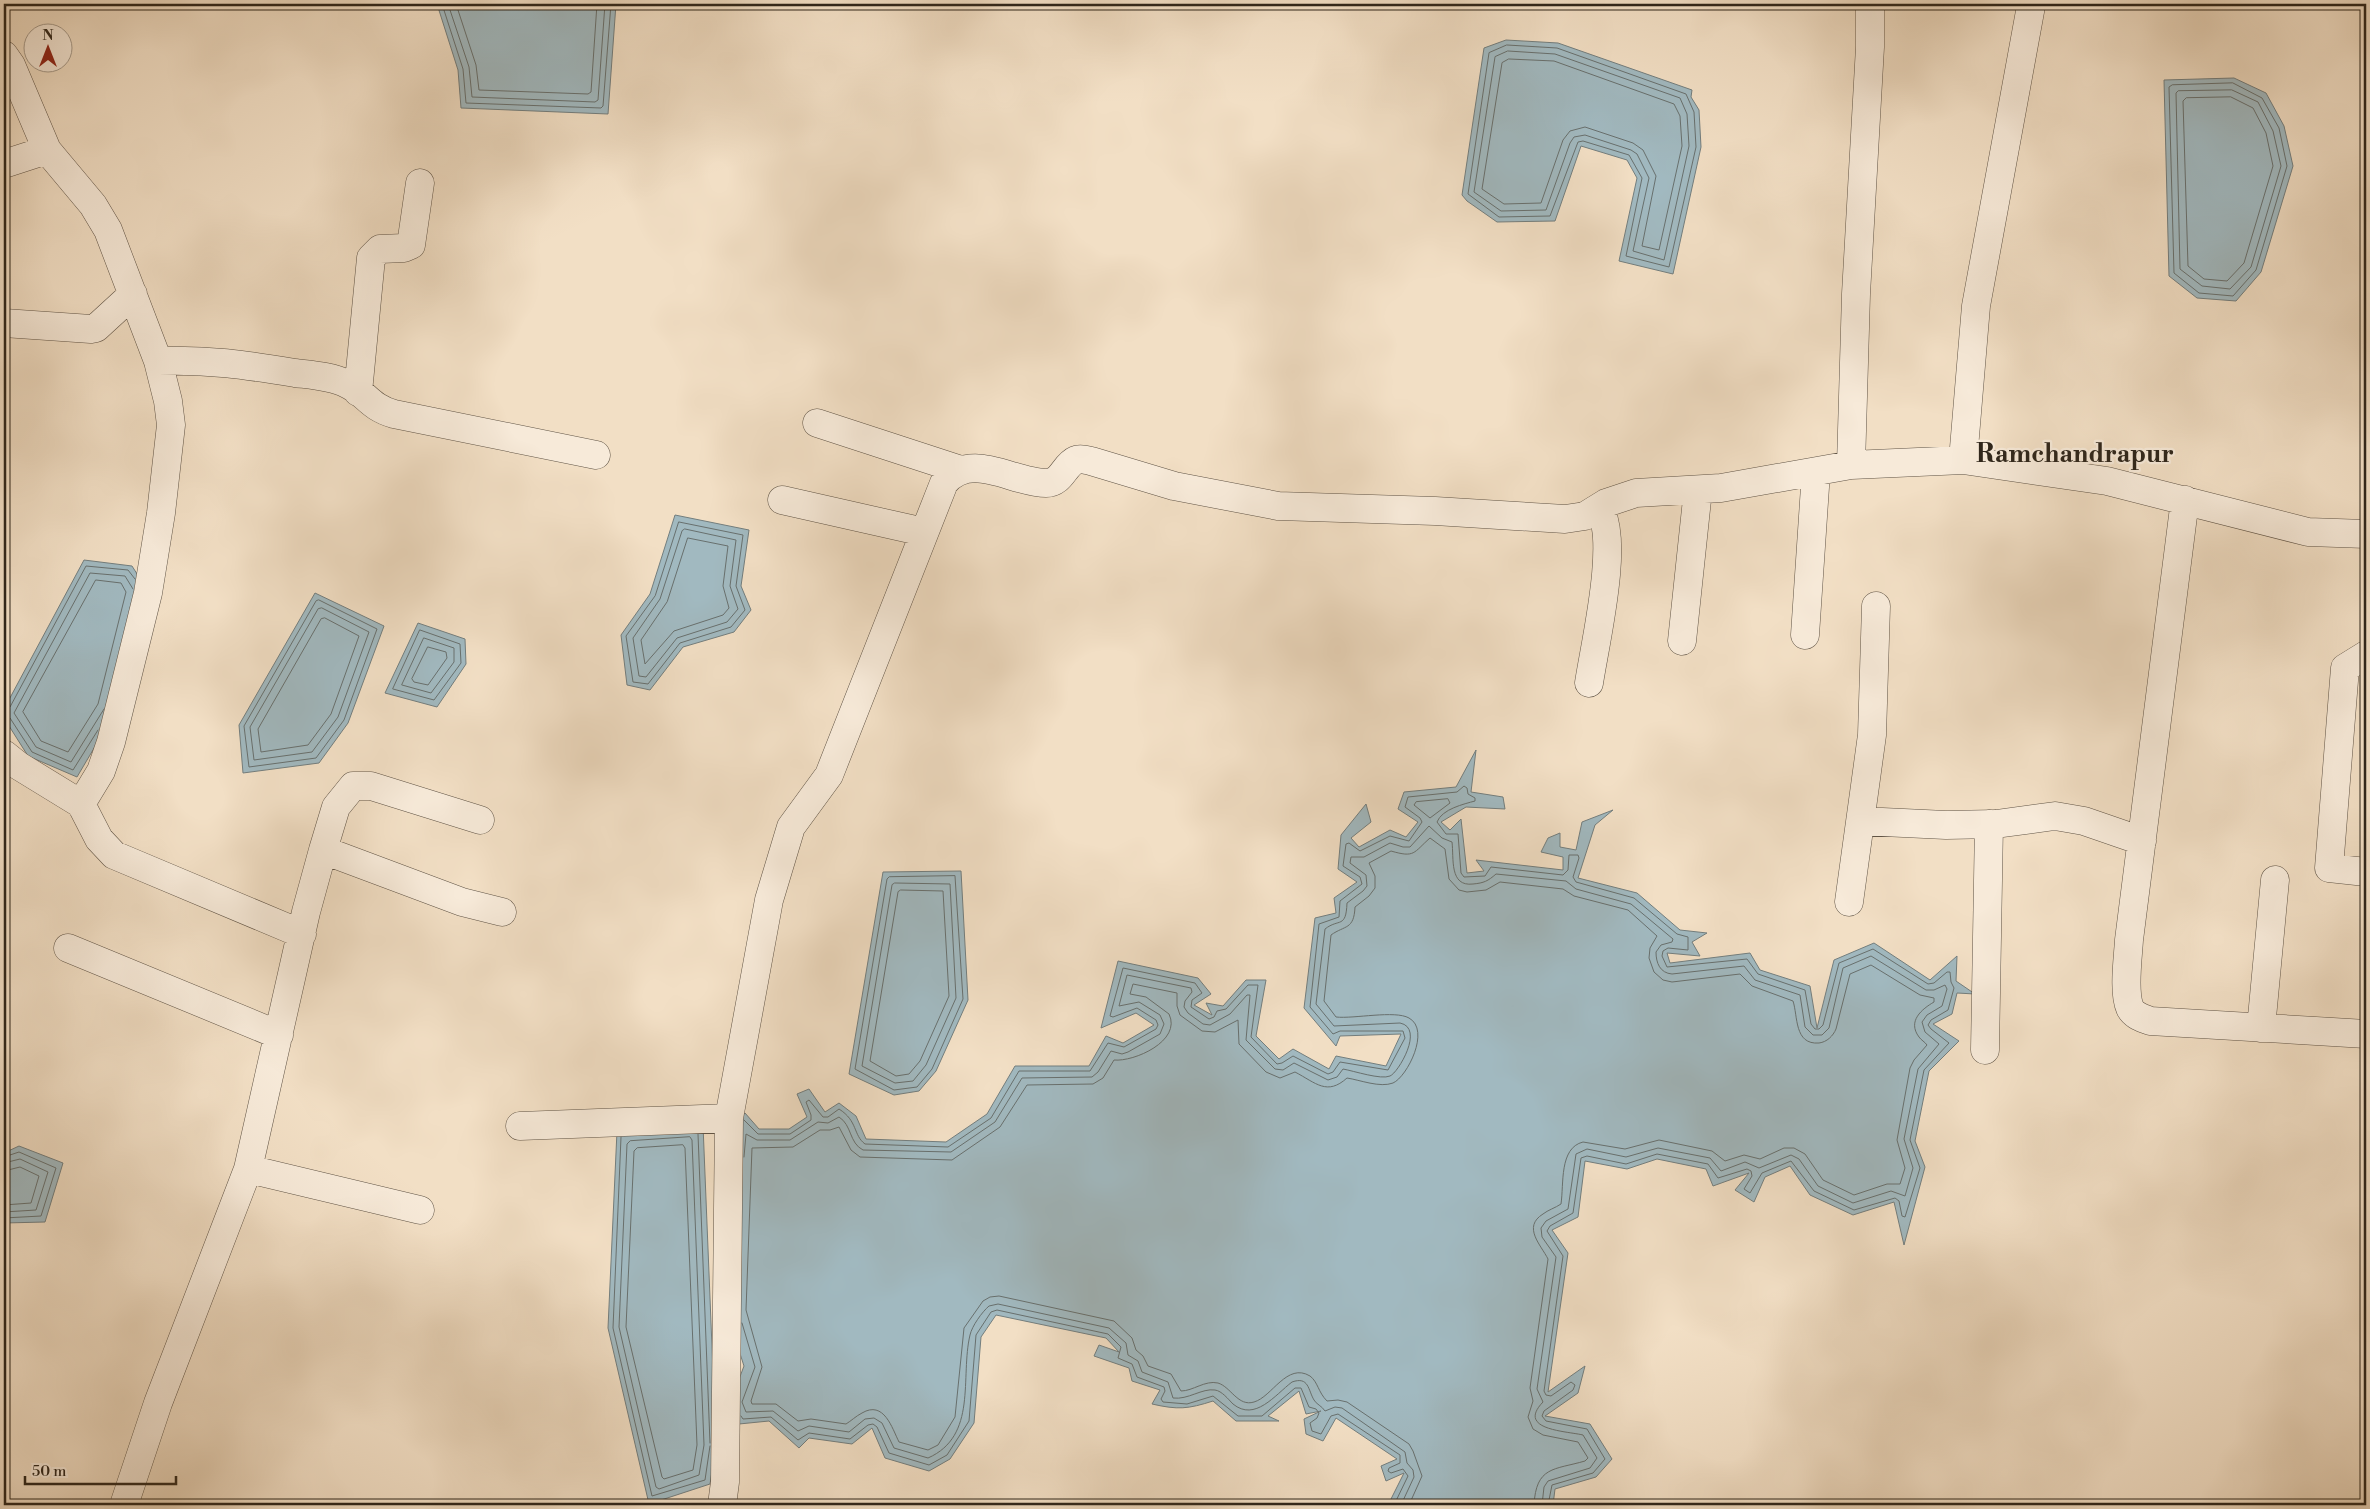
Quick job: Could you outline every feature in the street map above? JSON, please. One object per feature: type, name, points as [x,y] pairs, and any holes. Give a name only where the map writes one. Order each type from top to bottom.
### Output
[{"type":"street","points":[[1851,465],[1855,313],[1870,48],[1870,4]]},
{"type":"street","points":[[1963,460],[1976,306],[2031,6]]},
{"type":"street","points":[[4,55],[11,64],[47,150],[100,214],[108,230],[158,361],[168,401],[171,425],[156,547],[148,593],[111,742],[101,771],[81,804]]},
{"type":"street","points":[[4,164],[47,150]]},
{"type":"street","points":[[358,392],[371,258],[380,249],[404,248],[411,245],[420,183]]},
{"type":"street","points":[[4,323],[96,328],[133,294]]},
{"type":"street","points":[[158,361],[203,360],[227,362],[339,381],[358,392],[378,409],[394,414],[596,456]]},
{"type":"street","points":[[817,423],[961,470]]},
{"type":"street","points":[[722,1505],[726,1482],[729,1118],[769,900],[790,827],[829,776],[924,532],[944,483],[951,474],[961,470],[981,468],[1047,483],[1058,479],[1075,460],[1079,459],[1091,460],[1174,486],[1278,506],[1435,511],[1565,519],[1585,516],[1614,500],[1636,493],[1698,490],[1851,465],[1963,460],[2107,481],[2308,532],[2366,534]]},
{"type":"street","points":[[1805,635],[1816,472]]},
{"type":"street","points":[[1682,641],[1698,490]]},
{"type":"street","points":[[782,500],[924,532]]},
{"type":"street","points":[[2186,500],[2129,940],[2127,993],[2130,1009],[2137,1016],[2150,1021],[2366,1034]]},
{"type":"street","points":[[1589,683],[1608,559],[1606,522],[1599,508]]},
{"type":"street","points":[[1849,902],[1872,735],[1876,606]]},
{"type":"street","points":[[2366,655],[2345,668],[2329,868],[2366,872]]},
{"type":"street","points":[[4,754],[81,804],[99,839],[114,855],[302,934]]},
{"type":"street","points":[[124,1505],[158,1403],[248,1169],[302,934],[336,807],[353,786],[371,786],[480,820]]},
{"type":"street","points":[[1861,821],[1988,824],[2055,816],[2084,821],[2142,841]]},
{"type":"street","points":[[1985,1050],[1988,824]]},
{"type":"street","points":[[323,850],[462,902],[502,912]]},
{"type":"street","points":[[2261,1028],[2275,880]]},
{"type":"street","points":[[68,948],[279,1034]]},
{"type":"street","points":[[520,1126],[729,1118]]},
{"type":"street","points":[[248,1169],[420,1210]]},
{"type":"water","points":[[437,4],[616,4],[608,114],[461,108],[458,70]]},
{"type":"water","points":[[1506,40],[1558,43],[1692,90],[1691,97],[1699,110],[1701,147],[1673,274],[1619,261],[1637,178],[1627,160],[1581,146],[1555,221],[1497,222],[1467,201],[1462,195],[1484,48]]},
{"type":"water","points":[[2234,78],[2266,93],[2284,126],[2293,166],[2261,272],[2236,301],[2197,298],[2169,276],[2164,80]]},
{"type":"water","points":[[675,515],[749,530],[741,586],[751,610],[734,632],[683,647],[650,690],[627,685],[621,635],[650,594]]},
{"type":"water","points":[[84,560],[132,566],[146,588],[116,711],[77,777],[28,756],[4,718],[4,709]]},
{"type":"water","points":[[315,593],[384,626],[348,723],[319,763],[243,773],[239,725]]},
{"type":"water","points":[[418,623],[465,639],[466,664],[437,707],[385,693]]},
{"type":"water","points":[[1476,750],[1471,792],[1503,797],[1505,809],[1466,807],[1441,822],[1450,830],[1461,819],[1467,873],[1484,871],[1476,860],[1563,870],[1563,857],[1541,852],[1548,838],[1560,833],[1560,847],[1576,850],[1582,822],[1613,810],[1595,825],[1578,878],[1637,893],[1680,930],[1707,933],[1692,942],[1700,956],[1667,953],[1670,963],[1750,953],[1760,970],[1810,986],[1817,1028],[1834,960],[1874,943],[1930,980],[1957,956],[1956,981],[1975,994],[1957,993],[1952,1014],[1933,1024],[1959,1041],[1929,1071],[1915,1141],[1925,1167],[1904,1245],[1894,1202],[1853,1215],[1810,1195],[1790,1166],[1765,1177],[1754,1202],[1735,1190],[1749,1173],[1713,1186],[1706,1169],[1657,1159],[1627,1169],[1585,1161],[1578,1217],[1552,1230],[1568,1253],[1548,1392],[1585,1366],[1578,1393],[1545,1416],[1590,1424],[1612,1459],[1596,1477],[1555,1489],[1553,1505],[1388,1505],[1404,1473],[1386,1481],[1381,1466],[1397,1459],[1336,1418],[1323,1441],[1306,1434],[1304,1419],[1321,1411],[1306,1414],[1299,1391],[1268,1416],[1279,1421],[1236,1421],[1213,1401],[1183,1408],[1152,1404],[1160,1390],[1132,1381],[1129,1368],[1094,1356],[1099,1345],[1119,1352],[1106,1338],[996,1315],[981,1337],[974,1423],[950,1459],[929,1471],[885,1458],[872,1428],[852,1444],[809,1438],[799,1448],[769,1421],[739,1424],[730,1403],[744,1366],[727,1313],[734,1121],[745,1113],[759,1129],[789,1129],[807,1117],[797,1094],[809,1089],[825,1112],[839,1103],[856,1116],[866,1139],[946,1142],[987,1114],[1015,1066],[1089,1066],[1106,1036],[1123,1043],[1154,1025],[1136,1013],[1101,1028],[1118,961],[1198,978],[1211,994],[1194,1005],[1212,1015],[1206,1003],[1223,1006],[1246,980],[1266,980],[1256,1036],[1279,1059],[1293,1049],[1329,1069],[1336,1056],[1386,1066],[1401,1034],[1340,1036],[1336,1046],[1304,1008],[1315,918],[1336,913],[1334,898],[1357,882],[1338,869],[1341,835],[1366,804],[1371,822],[1351,838],[1359,847],[1390,830],[1406,837],[1418,822],[1398,809],[1404,792],[1456,787]]},
{"type":"water","points":[[961,871],[968,1000],[936,1071],[919,1091],[894,1095],[849,1074],[883,872]]},
{"type":"water","points":[[703,1125],[716,1446],[710,1484],[649,1504],[608,1328],[617,1131]]},
{"type":"water","points":[[19,1146],[63,1163],[45,1222],[4,1223],[4,1153]]},
{"type":"district","name":"Ramchandrapur","points":[[2075,454]]}]
